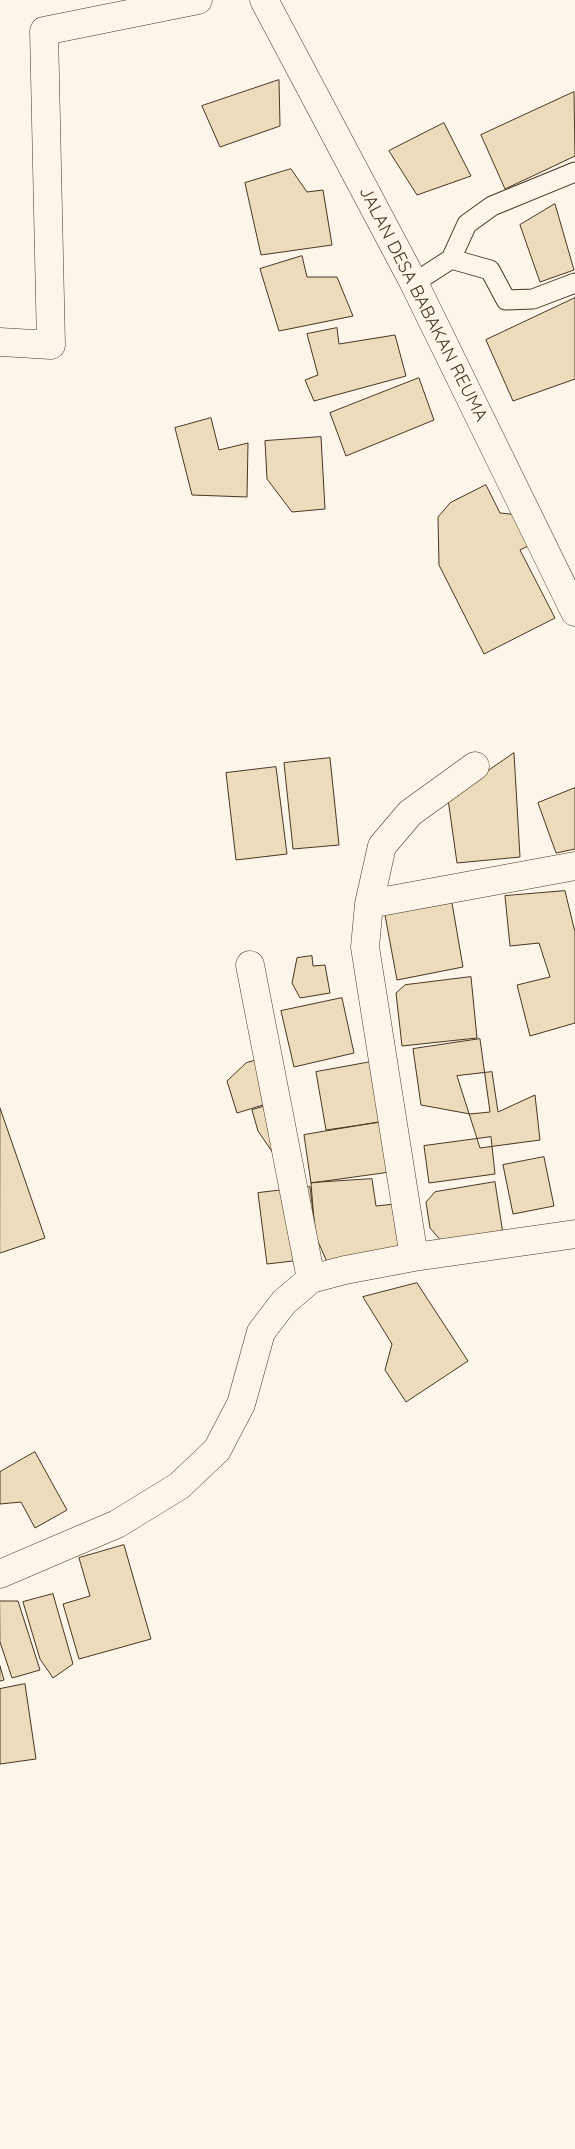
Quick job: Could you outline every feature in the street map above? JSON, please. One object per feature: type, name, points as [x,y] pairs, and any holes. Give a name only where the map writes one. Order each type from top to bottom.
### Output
[{"type":"street","points":[[0,342],[51,345],[44,31],[198,0]]},
{"type":"street","name":"JALAN DESA BABAKAN REUMA","points":[[264,0],[414,283],[575,612]]},
{"type":"street","points":[[414,1258],[365,947],[369,904],[382,846],[410,814],[475,766]]},
{"type":"street","points":[[369,904],[575,866]]},
{"type":"street","points":[[250,965],[311,1279]]},
{"type":"street","points":[[0,1574],[117,1524],[179,1486],[217,1450],[242,1404],[262,1332],[284,1302],[311,1279],[345,1270],[414,1258],[575,1234]]},
{"type":"lane","points":[[414,283],[451,260],[467,224],[492,206],[575,172]]},
{"type":"lane","points":[[451,260],[490,270],[506,300],[533,299],[575,283]]},
{"type":"building","points":[[279,80],[280,126],[220,147],[202,106]]},
{"type":"building","points":[[574,92],[575,156],[505,189],[481,135]]},
{"type":"building","points":[[444,123],[471,176],[417,195],[389,151]]},
{"type":"building","points":[[291,169],[307,192],[323,190],[332,245],[261,255],[245,183]]},
{"type":"building","points":[[555,204],[574,270],[540,282],[520,225]]},
{"type":"building","points":[[302,256],[307,277],[337,277],[353,316],[279,331],[260,269]]},
{"type":"building","points":[[575,298],[575,379],[513,401],[486,340]]},
{"type":"building","points":[[337,328],[339,344],[395,335],[406,376],[314,401],[305,380],[318,375],[307,334]]},
{"type":"building","points":[[419,378],[434,420],[346,456],[330,413]]},
{"type":"building","points":[[211,418],[219,450],[248,443],[247,497],[192,495],[175,428]]},
{"type":"building","points":[[321,437],[325,509],[292,512],[267,479],[265,441]]},
{"type":"building","points":[[486,485],[500,513],[520,515],[534,543],[520,550],[555,618],[484,654],[439,565],[438,517],[450,503]]},
{"type":"building","points":[[514,753],[520,857],[457,863],[448,799]]},
{"type":"building","points":[[330,758],[339,845],[293,849],[284,763]]},
{"type":"building","points":[[276,767],[287,854],[236,860],[226,773]]},
{"type":"building","points":[[575,788],[575,849],[556,853],[538,803]]},
{"type":"building","points":[[565,891],[575,932],[575,1023],[530,1036],[517,985],[550,977],[539,943],[510,946],[505,896]]},
{"type":"building","points":[[452,903],[463,967],[397,980],[385,915]]},
{"type":"building","points":[[312,956],[313,966],[325,965],[330,993],[300,998],[292,983],[297,958]]},
{"type":"building","points":[[471,977],[477,1038],[402,1046],[396,993],[405,985]]},
{"type":"building","points":[[342,998],[354,1053],[294,1067],[281,1011]]},
{"type":"building","points":[[480,1039],[490,1112],[470,1114],[421,1105],[413,1049]]},
{"type":"building","points":[[264,1058],[276,1101],[237,1113],[227,1081],[246,1063]]},
{"type":"building","points":[[371,1062],[381,1122],[326,1130],[316,1072]]},
{"type":"building","points":[[492,1072],[498,1112],[535,1095],[540,1140],[480,1148],[457,1076]]},
{"type":"building","points":[[284,1101],[273,1153],[258,1131],[252,1110]]},
{"type":"building","points":[[0,1108],[45,1238],[0,1253]]},
{"type":"building","points":[[381,1122],[390,1172],[311,1183],[304,1135]]},
{"type":"building","points":[[491,1137],[495,1174],[429,1183],[424,1146]]},
{"type":"building","points":[[544,1157],[554,1206],[513,1214],[503,1165]]},
{"type":"building","points":[[372,1179],[376,1206],[404,1203],[410,1255],[328,1264],[315,1235],[311,1183]]},
{"type":"building","points":[[495,1182],[503,1234],[443,1243],[430,1228],[426,1202],[435,1192]]},
{"type":"building","points":[[310,1187],[319,1258],[267,1264],[258,1193]]},
{"type":"building","points":[[417,1283],[468,1361],[406,1402],[385,1370],[392,1344],[363,1297]]},
{"type":"building","points":[[35,1452],[67,1510],[35,1528],[21,1502],[0,1504],[0,1472]]},
{"type":"building","points":[[124,1545],[151,1639],[79,1659],[63,1604],[90,1596],[79,1558]]},
{"type":"building","points":[[53,1594],[73,1664],[53,1678],[40,1659],[23,1602]]},
{"type":"building","points":[[0,1601],[18,1601],[40,1670],[12,1678],[0,1642]]},
{"type":"building","points":[[0,1666],[4,1680],[0,1681]]},
{"type":"building","points":[[25,1684],[36,1759],[0,1764],[0,1689]]}]
